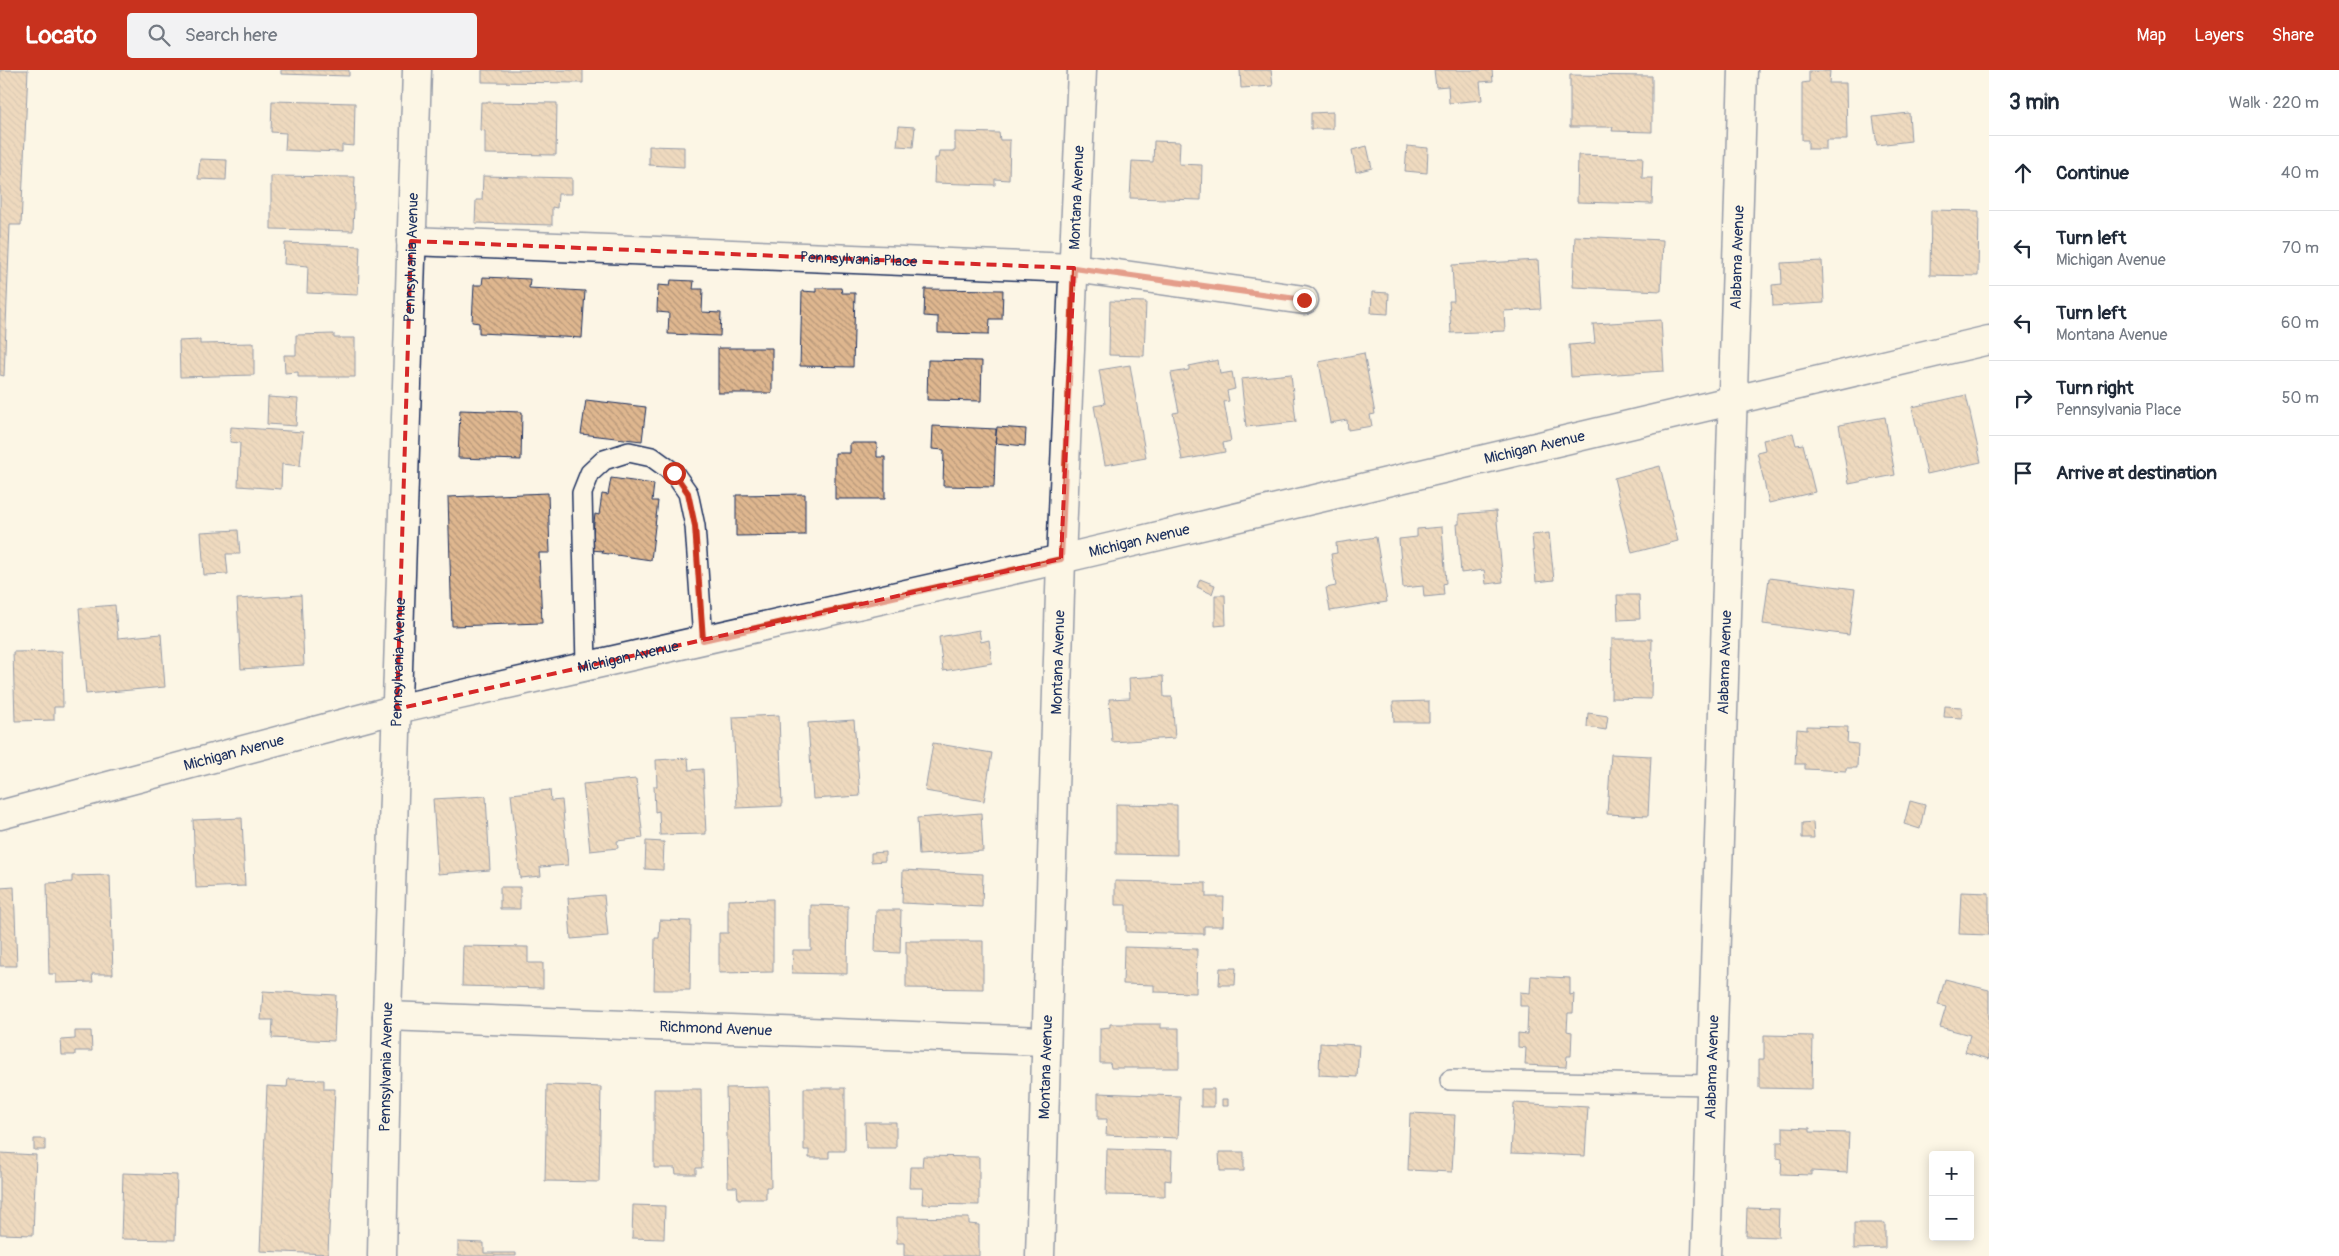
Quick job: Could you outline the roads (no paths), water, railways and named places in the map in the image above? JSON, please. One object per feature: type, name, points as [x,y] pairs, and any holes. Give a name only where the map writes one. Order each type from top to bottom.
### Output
[{"type":"street","name":"Pennsylvania Avenue","points":[[382,1256],[387,1016],[417,70]]},
{"type":"street","name":"Montana Avenue","points":[[1040,1256],[1061,559],[1082,70]]},
{"type":"street","name":"Alabama Avenue","points":[[1706,1256],[1743,70]]},
{"type":"street","name":"Pennsylvania Place","points":[[411,241],[1074,268],[1304,300]]},
{"type":"street","name":"Michigan Avenue","points":[[0,815],[397,709],[1061,559],[1989,340]]},
{"type":"street","name":"Richmond Avenue","points":[[387,1016],[1045,1042]]},
{"type":"lane","points":[[586,666],[583,623],[585,543],[582,493],[590,473],[604,460],[629,452],[652,457],[674,473],[688,493],[695,526],[703,640]]},
{"type":"lane","points":[[1450,1080],[1711,1085]]}]
